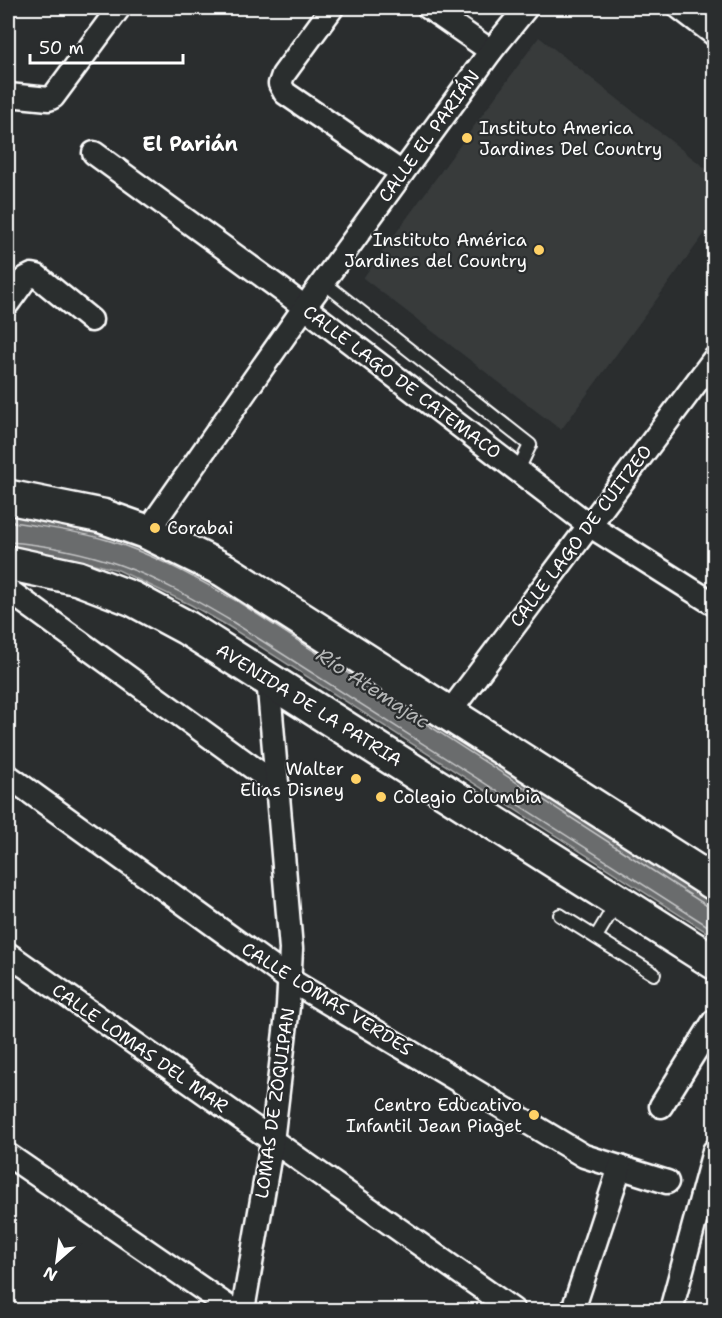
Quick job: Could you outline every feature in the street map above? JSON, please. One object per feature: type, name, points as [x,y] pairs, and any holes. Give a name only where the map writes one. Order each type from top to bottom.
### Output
[{"type":"main road","points":[[8,497],[102,516],[147,532],[224,570],[714,883]]},
{"type":"main road","name":"AVENIDA DE LA PATRIA","points":[[8,563],[78,578],[133,599],[187,628],[714,962]]},
{"type":"street","points":[[8,94],[49,99],[53,97],[119,8]]},
{"type":"street","points":[[332,8],[283,75],[280,84],[285,93],[402,172]]},
{"type":"street","points":[[429,8],[491,51]]},
{"type":"street","name":"CALLE EL PARIÁN","points":[[147,532],[402,172],[491,51],[526,8]]},
{"type":"street","points":[[680,8],[714,34]]},
{"type":"street","name":"CALLE LAGO DE CATEMACO","points":[[94,153],[304,308],[589,525],[714,604]]},
{"type":"street","points":[[8,303],[26,278],[32,275],[37,276],[91,320]]},
{"type":"street","name":"CALLE LAGO DE CUITZEO","points":[[449,713],[714,359]]},
{"type":"street","points":[[8,590],[278,786]]},
{"type":"street","name":"LOMAS DE ZOQUIPAN","points":[[243,1311],[272,1142],[290,980],[291,949],[268,678]]},
{"type":"street","name":"CALLE LOMAS VERDES","points":[[8,776],[290,980],[584,1156],[668,1182]]},
{"type":"street","name":"CALLE LOMAS DEL MAR","points":[[8,954],[513,1311]]},
{"type":"street","points":[[661,1106],[714,1021]]},
{"type":"street","points":[[671,1311],[714,1151]]},
{"type":"street","points":[[8,1155],[18,1171],[233,1311]]},
{"type":"street","points":[[573,1311],[620,1167]]},
{"type":"lane","points":[[323,282],[530,445],[518,470]]},
{"type":"lane","points":[[596,937],[617,901]]},
{"type":"lane","points":[[560,915],[654,974]]},
{"type":"shaded area","name":"Instituto América Jardines del Country","points":[[539,37],[714,175],[714,221],[561,430],[363,278]]},
{"type":"water","name":"Río Atemajac","points":[[8,515],[109,534],[157,553],[243,598],[714,903],[714,937],[228,626],[191,605],[118,570],[71,558],[8,547]]},
{"type":"place","name":"Instituto America Jardines Del Country","points":[[467,138]]},
{"type":"place","name":"Instituto América Jardines del Country","points":[[539,250]]},
{"type":"place","name":"Corabai","points":[[155,528]]},
{"type":"place","name":"Walter Elias Disney","points":[[356,779]]},
{"type":"place","name":"Colegio Columbia","points":[[381,797]]},
{"type":"place","name":"Centro Educativo Infantil Jean Piaget","points":[[534,1115]]},
{"type":"district","name":"El Parián","points":[[190,144]]}]
